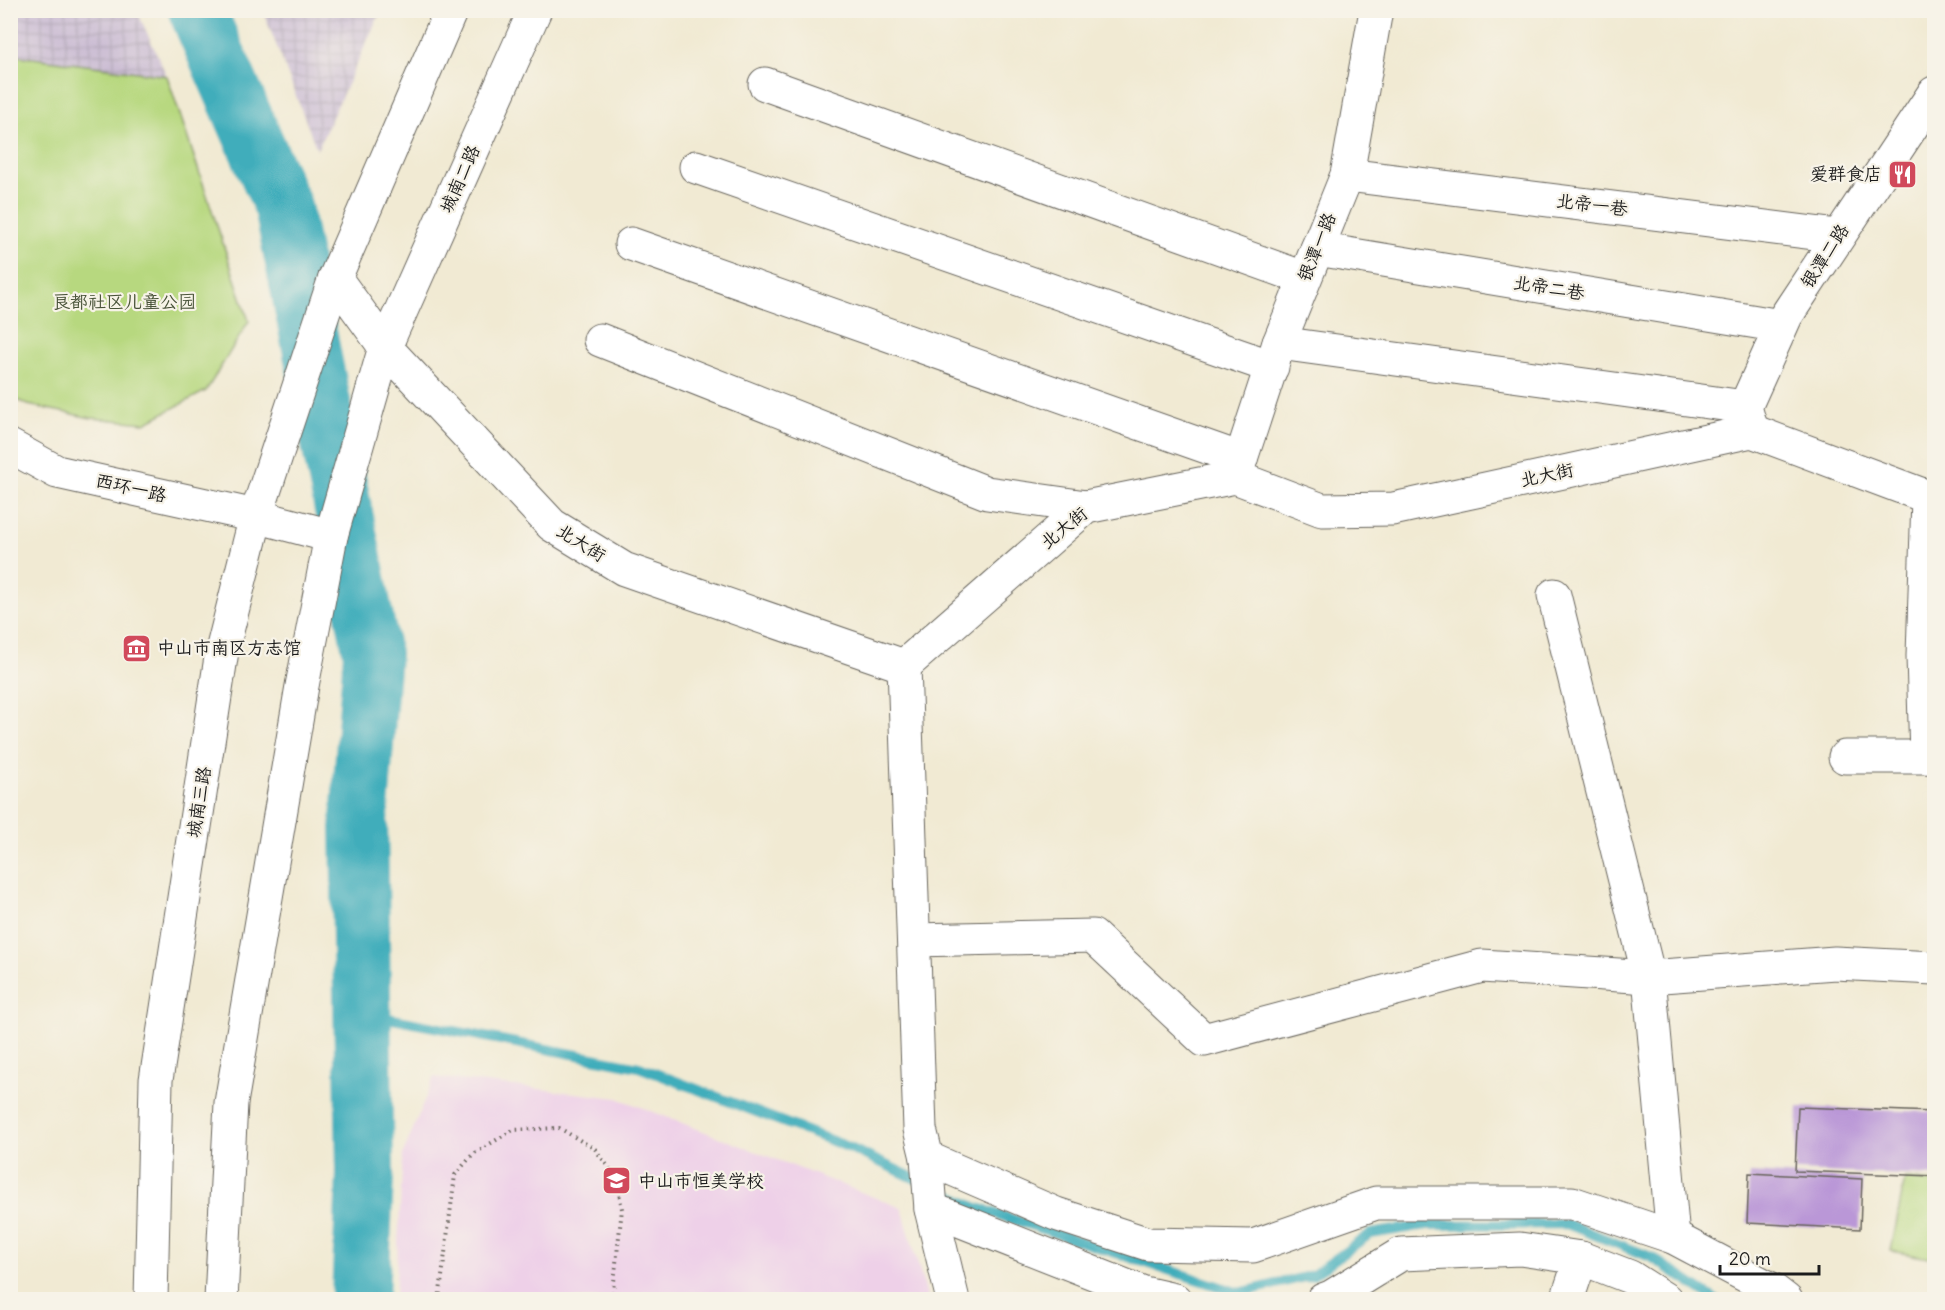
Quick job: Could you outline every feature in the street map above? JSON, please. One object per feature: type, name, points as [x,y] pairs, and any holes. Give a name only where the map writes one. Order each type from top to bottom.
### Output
[{"type":"street","points":[[335,278],[451,10]]},
{"type":"street","name":"城南二路","points":[[386,348],[535,10]]},
{"type":"street","name":"银潭一路","points":[[1238,468],[1275,355],[1347,175],[1376,10]]},
{"type":"street","name":"北帝二巷","points":[[765,84],[1310,264],[1781,326]]},
{"type":"street","name":"银潭二路","points":[[1749,419],[1781,326],[1838,236],[1935,93]]},
{"type":"street","points":[[696,167],[1275,355],[1749,419],[1931,497],[1930,757],[1845,757]]},
{"type":"street","name":"北帝一巷","points":[[1347,175],[1838,236]]},
{"type":"street","points":[[631,244],[1238,468]]},
{"type":"street","name":"城南三路","points":[[151,1299],[156,1080],[222,651],[256,516],[335,278]]},
{"type":"street","name":"北大街","points":[[335,278],[386,348],[552,525],[624,569],[904,666],[1086,507],[1238,468],[1322,510],[1393,509],[1749,419]]},
{"type":"street","points":[[600,340],[987,493],[1086,507]]},
{"type":"street","points":[[221,1299],[231,1103],[302,686],[331,536],[386,348]]},
{"type":"street","name":"西环一路","points":[[10,446],[57,472],[256,516],[331,536]]},
{"type":"street","points":[[1554,595],[1649,977],[1673,1237]]},
{"type":"street","points":[[904,666],[920,1129],[927,1158],[931,1209],[953,1299]]},
{"type":"street","points":[[914,940],[1093,936],[1204,1040],[1482,966],[1649,977],[1835,963],[1935,968]]},
{"type":"street","points":[[927,1158],[1056,1214],[1148,1244],[1253,1246],[1376,1203],[1572,1203],[1673,1237],[1786,1299]]},
{"type":"street","points":[[931,1209],[1144,1293],[1175,1299]]},
{"type":"street","points":[[1323,1299],[1331,1297],[1401,1254],[1520,1249],[1581,1258],[1630,1277],[1666,1299]]},
{"type":"street","points":[[1567,1299],[1581,1258]]},
{"type":"path","points":[[439,1299],[455,1174],[472,1154],[513,1130],[559,1128],[595,1149],[616,1177],[622,1209],[612,1299]]},
{"type":"shaded area","points":[[11,10],[137,11],[167,76],[11,55]]},
{"type":"shaded area","points":[[263,11],[381,11],[317,150]]},
{"type":"shaded area","name":"中山市恒美学校","points":[[434,1077],[617,1098],[902,1208],[928,1299],[395,1299],[403,1154]]},
{"type":"green space","name":"良都社区儿童公园","points":[[11,55],[167,76],[249,321],[206,391],[145,423],[91,418],[28,405],[11,397]]},
{"type":"green space","points":[[1905,1178],[1934,1183],[1934,1259],[1891,1251]]},
{"type":"building","points":[[1798,1107],[1934,1112],[1934,1176],[1795,1171]]},
{"type":"building","points":[[1749,1173],[1862,1179],[1860,1229],[1747,1223]]},
{"type":"waterway","points":[[197,10],[283,207],[372,654],[359,820],[365,1174],[360,1300]]},
{"type":"waterway","points":[[362,1013],[639,1067],[848,1147],[975,1207],[1239,1293],[1313,1275],[1370,1234],[1427,1225],[1567,1224],[1651,1257],[1716,1300]]},
{"type":"place","name":"爱群食店","points":[[1903,174]]},
{"type":"place","name":"中山市南区方志馆","points":[[136,648]]},
{"type":"place","name":"中山市恒美学校","points":[[617,1181]]}]
